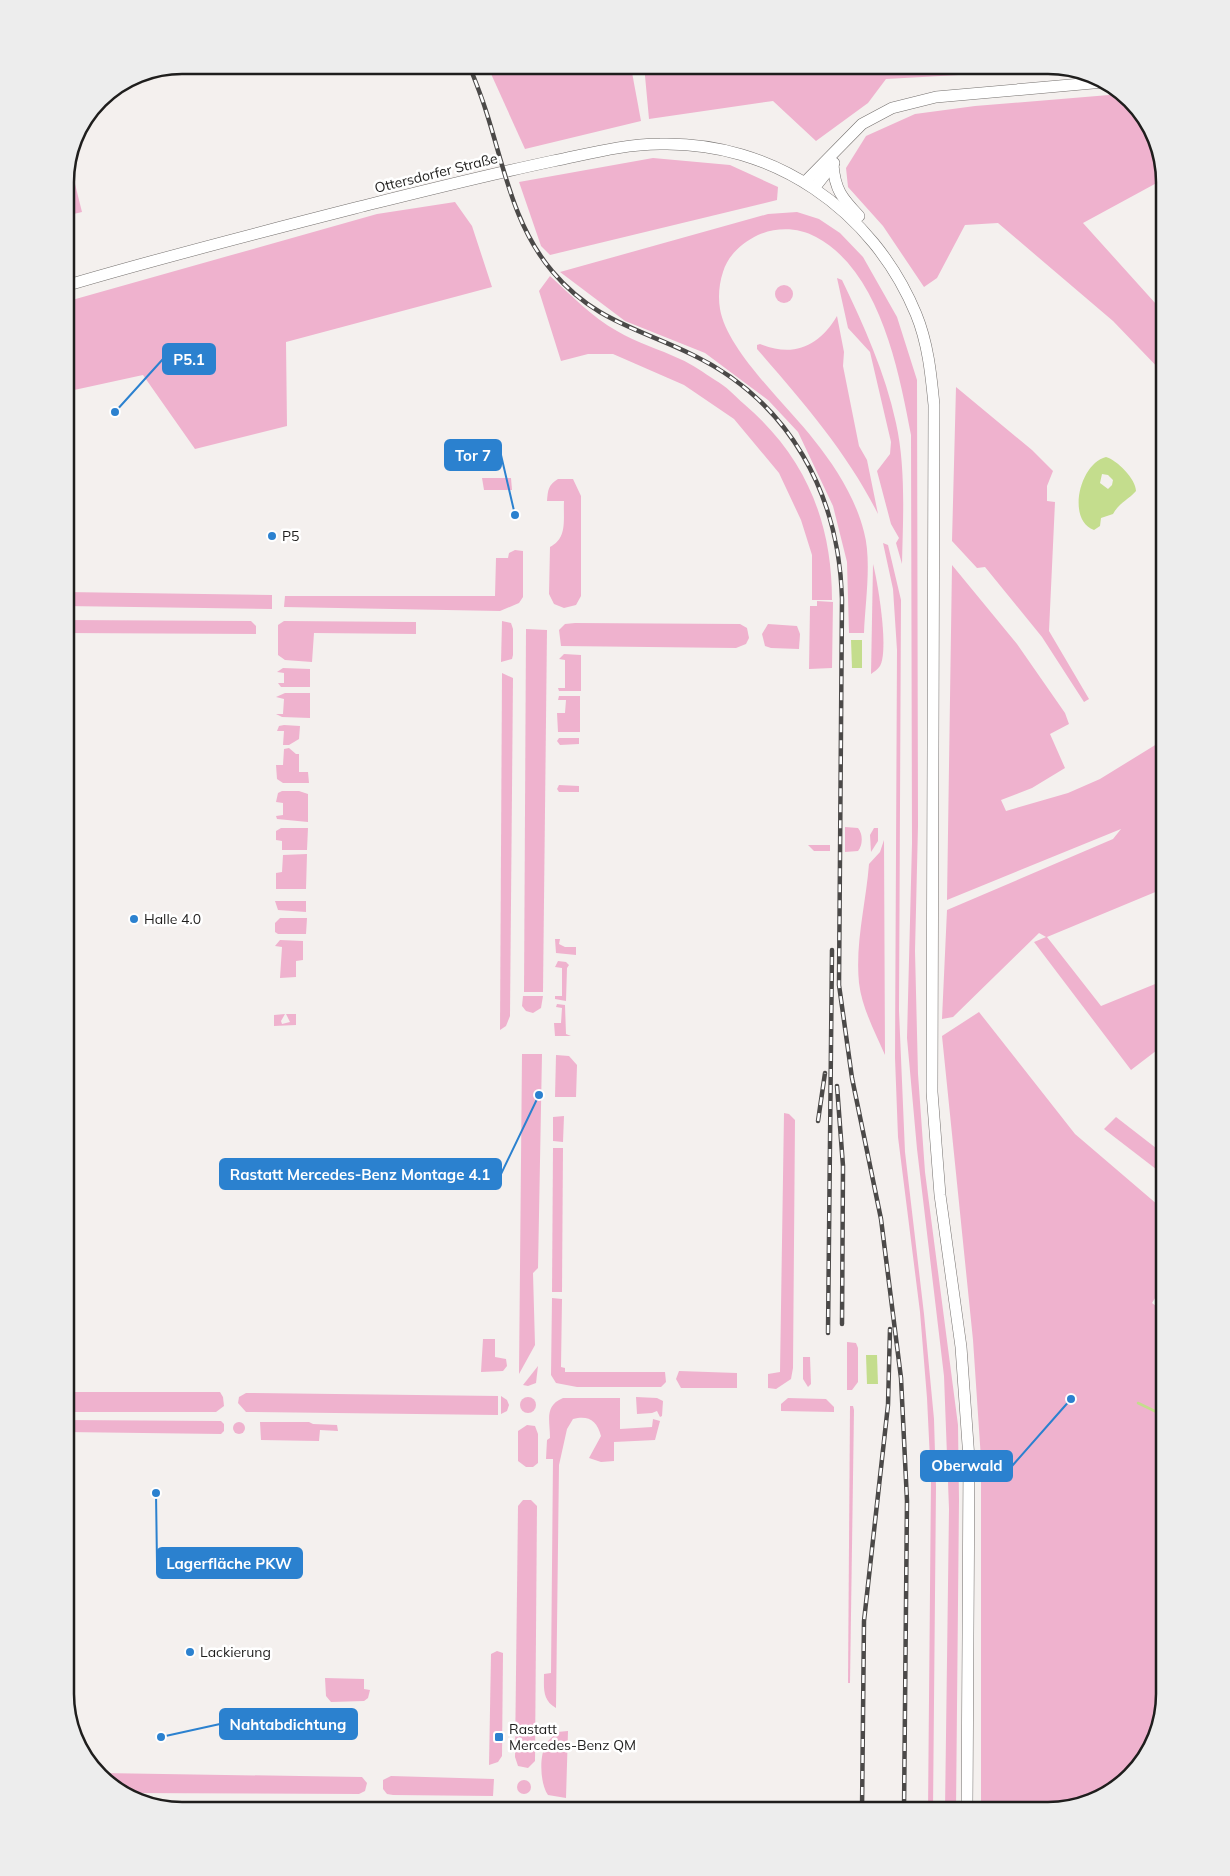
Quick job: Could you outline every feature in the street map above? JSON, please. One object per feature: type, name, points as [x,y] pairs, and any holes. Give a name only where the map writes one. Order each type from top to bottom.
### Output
[{"type":"street","points":[[810,185],[842,145],[862,124],[892,108],[936,97],[1092,83]]},
{"type":"street","name":"Ottersdorfer Straße","points":[[74,284],[425,190],[610,149],[659,144],[691,145],[723,150],[777,167],[810,185],[836,204],[878,247]]},
{"type":"street","points":[[810,185],[832,165],[842,145]]},
{"type":"street","points":[[832,165],[838,192],[870,227],[878,247],[905,290],[916,316],[928,356],[934,405],[932,1074],[938,1170],[961,1346],[969,1459],[967,1802]]},
{"type":"shaded area","points":[[491,74],[632,74],[641,121],[525,149]]},
{"type":"shaded area","points":[[645,74],[976,74],[886,79],[868,103],[816,141],[773,101],[649,119]]},
{"type":"shaded area","points":[[1111,95],[1138,122],[1151,147],[1156,183],[1083,223],[1156,304],[1156,366],[1113,321],[998,223],[965,225],[937,278],[924,287],[883,226],[848,187],[846,168],[866,136],[915,114],[975,106]]},
{"type":"shaded area","points":[[653,158],[730,165],[778,187],[777,200],[550,255],[541,246],[519,182]]},
{"type":"shaded area","points":[[74,180],[82,212],[74,214]]},
{"type":"shaded area","points":[[455,202],[472,226],[492,287],[286,342],[287,426],[195,449],[143,375],[74,390],[74,299],[377,214]]},
{"type":"shaded area","points":[[797,212],[819,219],[840,233],[863,257],[897,317],[917,380],[918,826],[915,951],[918,1074],[925,1172],[958,1425],[956,1802],[945,1802],[949,1509],[944,1376],[917,1149],[907,1038],[912,843],[911,435],[893,353],[871,298],[856,273],[838,253],[816,237],[802,231],[787,229],[765,232],[746,242],[728,260],[719,290],[720,309],[725,325],[746,360],[803,426],[830,461],[856,507],[864,532],[868,556],[867,582],[864,633],[849,633],[847,562],[833,506],[798,432],[768,400],[705,353],[625,321],[560,272],[768,214]]},
{"type":"shaded area","points":[[550,276],[582,305],[608,325],[632,339],[684,361],[719,382],[765,424],[799,468],[811,492],[827,543],[831,571],[832,600],[812,600],[812,555],[801,520],[779,473],[734,419],[684,385],[613,354],[588,354],[561,361],[539,291]]},
{"type":"shaded area","points":[[837,278],[842,280],[873,350],[886,386],[896,423],[903,475],[902,564],[896,543],[899,538],[891,524],[877,471],[890,454],[891,442],[870,352],[848,328]]},
{"type":"shaded area","points":[[784,285],[792,290],[793,294],[788,302],[784,303],[776,298],[775,294],[780,286]]},
{"type":"shaded area","points":[[837,316],[844,352],[843,366],[859,446],[867,460],[878,514],[866,491],[838,448],[757,349],[757,345],[760,344],[784,350],[805,346],[814,342],[822,335]]},
{"type":"shaded area","points":[[956,387],[1032,450],[1053,471],[1047,486],[1047,501],[1055,502],[1049,631],[1089,699],[1084,702],[1042,637],[985,567],[977,568],[952,541]]},
{"type":"shaded area","points":[[1106,457],[1115,462],[1133,481],[1136,491],[1113,514],[1101,518],[1100,526],[1094,530],[1085,524],[1080,515],[1079,504],[1083,480],[1097,461]],"holes":[[[1102,474],[1108,475],[1113,480],[1112,485],[1108,489],[1100,483]]]},
{"type":"shaded area","points":[[482,478],[511,478],[512,490],[484,490]]},
{"type":"shaded area","points":[[558,479],[573,479],[581,496],[581,596],[576,605],[564,608],[554,604],[549,594],[550,547],[560,539],[564,521],[564,501],[547,501],[549,488]]},
{"type":"shaded area","points":[[883,543],[888,545],[901,600],[899,1011],[905,1152],[934,1419],[936,1487],[933,1802],[928,1802],[931,1480],[927,1398],[920,1312],[898,1137],[895,1058],[897,650],[893,589]]},
{"type":"shaded area","points":[[515,550],[523,551],[523,597],[519,603],[500,611],[284,607],[285,596],[495,596],[496,558],[508,558],[509,553]]},
{"type":"shaded area","points":[[873,564],[880,600],[883,646],[880,666],[871,674]]},
{"type":"shaded area","points":[[952,565],[1017,644],[1065,713],[1069,724],[1050,734],[1065,768],[1032,788],[1001,800],[1006,811],[1068,793],[1100,779],[1156,745],[1156,892],[1047,937],[1101,1006],[1156,984],[1156,1051],[1131,1070],[1034,942],[1046,937],[1039,933],[953,1017],[942,1019],[947,910],[1113,839],[1121,829],[947,900]]},
{"type":"shaded area","points":[[74,592],[272,595],[272,609],[74,606]]},
{"type":"shaded area","points":[[817,601],[833,602],[832,668],[809,669],[810,606],[817,606]]},
{"type":"shaded area","points":[[74,620],[251,621],[256,626],[256,634],[74,633]]},
{"type":"shaded area","points":[[284,621],[416,622],[416,634],[314,633],[312,662],[285,660],[278,655],[278,625]]},
{"type":"shaded area","points":[[502,621],[511,623],[513,629],[513,655],[512,659],[501,662]]},
{"type":"shaded area","points":[[565,624],[740,624],[747,628],[749,638],[746,644],[736,648],[561,646],[559,630]]},
{"type":"shaded area","points":[[768,624],[797,626],[800,634],[799,649],[765,646],[762,634]]},
{"type":"shaded area","points":[[526,629],[547,630],[543,992],[524,992]]},
{"type":"shaded area","points":[[851,640],[862,640],[862,668],[852,668]]},
{"type":"shaded area","points":[[564,654],[581,655],[581,691],[559,691],[558,688],[565,688],[565,660],[559,659]]},
{"type":"shaded area","points":[[283,668],[310,669],[310,687],[281,687],[278,683],[284,683],[284,673],[277,672]]},
{"type":"shaded area","points":[[502,673],[513,678],[510,1016],[506,1026],[500,1030]]},
{"type":"shaded area","points":[[285,693],[310,693],[310,718],[282,717],[276,714],[283,714],[284,699],[276,697]]},
{"type":"shaded area","points":[[559,696],[580,696],[580,732],[558,732],[557,713],[565,713],[566,700],[558,700]]},
{"type":"shaded area","points":[[279,726],[300,726],[299,739],[289,745],[283,745],[284,731],[277,731]]},
{"type":"shaded area","points":[[559,738],[579,738],[579,744],[560,745],[557,741]]},
{"type":"shaded area","points":[[289,748],[296,754],[299,754],[299,772],[308,772],[309,783],[283,783],[277,779],[276,765],[283,765],[284,749]]},
{"type":"shaded area","points":[[559,785],[579,786],[579,792],[559,792],[557,789]]},
{"type":"shaded area","points":[[282,791],[299,791],[308,794],[308,822],[277,819],[276,816],[283,815],[283,803],[276,802],[278,793]]},
{"type":"shaded area","points":[[845,827],[858,828],[860,830],[862,843],[858,851],[845,852]]},
{"type":"shaded area","points":[[281,828],[308,828],[307,850],[282,850],[282,841],[276,840],[276,831]]},
{"type":"shaded area","points":[[874,828],[878,828],[878,841],[871,852],[870,835]]},
{"type":"shaded area","points":[[884,840],[885,1055],[863,1002],[858,968],[858,953],[869,864],[880,852]]},
{"type":"shaded area","points":[[808,845],[830,845],[830,851],[814,851]]},
{"type":"shaded area","points":[[307,854],[306,889],[276,889],[276,873],[282,872],[283,855]]},
{"type":"shaded area","points":[[275,901],[306,901],[306,912],[278,910]]},
{"type":"shaded area","points":[[280,918],[307,918],[306,934],[278,934],[275,932],[275,923]]},
{"type":"shaded area","points":[[555,939],[560,939],[559,944],[565,947],[576,947],[576,955],[556,953]]},
{"type":"shaded area","points":[[280,940],[303,941],[303,960],[296,961],[296,977],[280,978],[282,947],[275,946]]},
{"type":"shaded area","points":[[558,961],[566,962],[569,965],[567,968],[566,1001],[555,999],[555,996],[562,996],[562,968],[555,967]]},
{"type":"shaded area","points":[[523,996],[543,996],[541,1008],[533,1013],[526,1011],[522,1006]]},
{"type":"shaded area","points":[[557,1004],[565,1005],[566,1034],[571,1036],[555,1036],[554,1023],[561,1023],[562,1008],[556,1007]]},
{"type":"shaded area","points":[[979,1012],[1075,1134],[1156,1203],[1156,1297],[1152,1303],[1156,1306],[1155,1708],[1151,1729],[1138,1754],[1129,1765],[1108,1784],[1076,1799],[1048,1802],[981,1802],[981,1459],[973,1340],[942,1036]]},
{"type":"shaded area","points":[[285,1014],[281,1021],[282,1024],[290,1022],[286,1014],[296,1014],[296,1025],[274,1026],[274,1015]]},
{"type":"shaded area","points":[[522,1054],[542,1054],[538,1268],[533,1273],[535,1345],[519,1374]]},
{"type":"shaded area","points":[[556,1055],[569,1056],[577,1065],[576,1097],[555,1097]]},
{"type":"shaded area","points":[[784,1113],[789,1114],[795,1120],[793,1368],[791,1379],[776,1389],[768,1388],[768,1374],[780,1372]]},
{"type":"shaded area","points":[[564,1116],[563,1142],[553,1141],[553,1117]]},
{"type":"shaded area","points":[[1116,1117],[1156,1148],[1156,1169],[1104,1129]]},
{"type":"shaded area","points":[[553,1148],[563,1148],[562,1292],[552,1292]]},
{"type":"shaded area","points":[[552,1298],[562,1299],[561,1367],[565,1368],[565,1372],[665,1372],[666,1382],[661,1387],[577,1387],[556,1383],[551,1375]]},
{"type":"shaded area","points":[[483,1339],[495,1339],[495,1357],[506,1359],[507,1366],[503,1371],[481,1372]]},
{"type":"shaded area","points":[[847,1342],[856,1343],[858,1348],[858,1382],[852,1390],[847,1390]]},
{"type":"shaded area","points":[[866,1355],[877,1355],[878,1384],[867,1384]]},
{"type":"shaded area","points":[[803,1357],[810,1357],[811,1384],[808,1387],[803,1379]]},
{"type":"shaded area","points":[[538,1366],[536,1383],[528,1386],[523,1385]]},
{"type":"shaded area","points":[[679,1371],[737,1373],[737,1388],[681,1388],[676,1379]]},
{"type":"shaded area","points":[[74,1392],[220,1392],[223,1397],[224,1406],[216,1412],[74,1412]]},
{"type":"shaded area","points":[[246,1393],[498,1396],[498,1415],[246,1412],[238,1403],[239,1397]]},
{"type":"shaded area","points":[[501,1396],[507,1400],[509,1405],[507,1411],[501,1414]]},
{"type":"shaded area","points":[[528,1397],[536,1405],[528,1413],[520,1405]]},
{"type":"shaded area","points":[[636,1397],[657,1398],[663,1401],[662,1416],[660,1417],[657,1411],[637,1414]]},
{"type":"shaded area","points":[[563,1398],[620,1398],[620,1429],[652,1427],[653,1419],[660,1421],[655,1440],[614,1442],[614,1461],[601,1462],[589,1458],[601,1436],[597,1426],[591,1420],[587,1418],[573,1419],[567,1429],[559,1465],[556,1708],[551,1705],[546,1697],[544,1684],[544,1674],[551,1673],[553,1459],[546,1459],[547,1440],[550,1438],[549,1414],[553,1405]]},
{"type":"shaded area","points":[[788,1398],[826,1399],[834,1407],[834,1412],[781,1411],[781,1404]]},
{"type":"shaded area","points":[[850,1406],[853,1406],[854,1410],[850,1683],[848,1683]]},
{"type":"shaded area","points":[[74,1420],[221,1421],[224,1424],[224,1431],[221,1434],[74,1432]]},
{"type":"shaded area","points":[[237,1422],[241,1422],[245,1428],[241,1434],[237,1434],[233,1430],[233,1426]]},
{"type":"shaded area","points":[[260,1422],[309,1422],[313,1424],[337,1425],[338,1431],[320,1430],[319,1441],[261,1440]]},
{"type":"shaded area","points":[[527,1425],[535,1426],[538,1434],[538,1463],[533,1467],[526,1467],[518,1461],[518,1431]]},
{"type":"shaded area","points":[[523,1500],[531,1500],[537,1506],[535,1761],[528,1768],[518,1766],[515,1757],[518,1506]]},
{"type":"shaded area","points":[[497,1651],[503,1653],[502,1756],[498,1762],[489,1765],[491,1654]]},
{"type":"shaded area","points":[[325,1678],[364,1679],[364,1689],[370,1690],[368,1698],[364,1701],[331,1702],[326,1696]]},
{"type":"shaded area","points":[[568,1731],[566,1798],[548,1795],[543,1784],[542,1755],[547,1743],[557,1732]]},
{"type":"shaded area","points":[[109,1773],[362,1777],[367,1783],[365,1791],[359,1794],[138,1793],[122,1784]]},
{"type":"shaded area","points":[[391,1776],[494,1779],[493,1796],[387,1794],[383,1789],[383,1780]]},
{"type":"shaded area","points":[[521,1780],[527,1780],[531,1787],[527,1794],[521,1794],[517,1790],[517,1784]]},
{"type":"waterway","points":[[1138,1403],[1156,1412]]},
{"type":"railway","points":[[472,74],[519,215],[539,253],[552,271],[568,288],[601,312],[618,322],[693,355],[727,375],[757,398],[782,425],[803,455],[819,488],[831,523],[839,560],[842,599],[839,985],[852,1078],[881,1219],[901,1378],[907,1501],[904,1802]]},
{"type":"railway","points":[[828,1333],[832,950]]},
{"type":"railway","points":[[818,1121],[825,1073]]},
{"type":"railway","points":[[837,1086],[843,1166],[842,1324]]},
{"type":"railway","points":[[862,1802],[864,1621],[888,1405],[890,1329]]},
{"type":"place","name":"P5.1","points":[[115,412]]},
{"type":"place","name":"Tor 7","points":[[515,515]]},
{"type":"place","name":"P5","points":[[272,536]]},
{"type":"place","name":"Halle 4.0","points":[[134,919]]},
{"type":"place","name":"Rastatt Mercedes-Benz Montage 4.1","points":[[539,1095]]},
{"type":"place","name":"Oberwald","points":[[1071,1399]]},
{"type":"place","name":"Lagerfläche PKW","points":[[156,1493]]},
{"type":"place","name":"Lackierung","points":[[190,1652]]},
{"type":"place","name":"Nahtabdichtung","points":[[161,1737]]},
{"type":"place","name":"Rastatt Mercedes-Benz QM","points":[[499,1737]]}]
